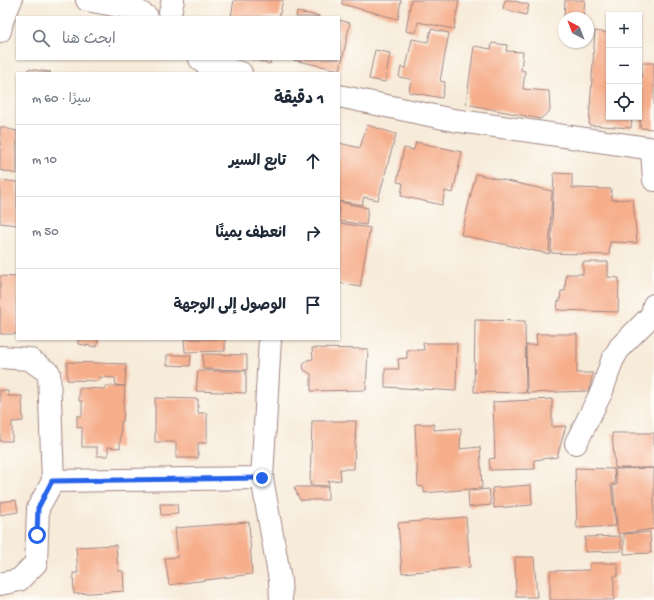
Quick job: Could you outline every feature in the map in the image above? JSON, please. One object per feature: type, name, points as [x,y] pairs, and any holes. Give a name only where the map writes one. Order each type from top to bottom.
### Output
[{"type":"street","points":[[0,31],[2,21],[11,0]]},
{"type":"street","points":[[87,0],[135,9],[146,16]]},
{"type":"street","points":[[169,16],[173,0]]},
{"type":"street","points":[[201,60],[206,64],[237,72]]},
{"type":"street","points":[[340,96],[453,120],[653,149],[654,180]]},
{"type":"street","points":[[576,443],[602,391],[612,361],[620,347],[652,315],[654,305]]},
{"type":"street","points":[[270,340],[262,478],[280,580],[281,600]]},
{"type":"street","points":[[0,357],[29,359],[49,373],[52,481],[38,508],[36,563],[19,580],[0,584]]},
{"type":"street","points":[[52,481],[262,478]]},
{"type":"building","points":[[234,0],[283,0],[279,16],[231,16]]},
{"type":"building","points":[[342,0],[401,0],[398,19],[342,4]]},
{"type":"building","points":[[411,0],[459,0],[454,29],[418,22],[416,33],[406,31]]},
{"type":"building","points":[[505,0],[511,0],[529,5],[526,15],[503,9]]},
{"type":"building","points":[[565,0],[585,0],[584,12],[564,12]]},
{"type":"building","points":[[297,12],[319,16],[296,16]]},
{"type":"building","points":[[340,20],[350,23],[340,70],[293,60],[340,60]]},
{"type":"building","points":[[431,29],[449,33],[440,81],[445,82],[442,98],[409,92],[411,79],[399,77],[401,67],[406,68],[412,39],[428,42]]},
{"type":"building","points":[[595,31],[606,33],[606,120],[632,120],[631,128],[589,125]]},
{"type":"building","points":[[492,43],[507,45],[506,51],[523,52],[521,70],[525,71],[523,89],[549,91],[550,111],[540,119],[466,104],[474,46],[491,49]]},
{"type":"building","points":[[375,50],[390,53],[385,82],[369,79]]},
{"type":"building","points":[[255,60],[271,60],[270,64]]},
{"type":"building","points":[[642,63],[654,63],[654,129],[640,128],[640,120],[642,120]]},
{"type":"building","points":[[28,69],[51,72],[27,72]]},
{"type":"building","points":[[367,125],[396,134],[378,200],[364,197],[362,205],[340,201],[340,143],[360,148]]},
{"type":"building","points":[[0,127],[16,131],[16,174],[0,170]]},
{"type":"building","points":[[416,142],[462,152],[453,193],[445,191],[442,205],[401,196],[403,183],[397,182],[404,148],[414,150]]},
{"type":"building","points":[[554,173],[572,174],[572,188],[611,189],[612,200],[633,199],[637,243],[610,242],[609,255],[551,253]]},
{"type":"building","points":[[476,174],[552,191],[549,254],[461,235]]},
{"type":"building","points":[[0,180],[16,182],[16,225],[0,223]]},
{"type":"building","points":[[340,202],[368,208],[366,225],[340,221]]},
{"type":"building","points":[[340,223],[370,228],[360,287],[340,283]]},
{"type":"building","points":[[583,262],[608,262],[608,277],[619,278],[618,312],[557,310],[561,291],[565,291],[566,274],[583,274]]},
{"type":"building","points":[[0,276],[16,277],[16,334],[0,334]]},
{"type":"building","points":[[475,320],[525,321],[526,393],[474,392]]},
{"type":"building","points":[[536,334],[577,334],[577,373],[593,373],[589,391],[527,393],[526,345],[537,345]]},
{"type":"building","points":[[78,340],[98,340],[97,347],[78,344]]},
{"type":"building","points":[[184,340],[225,340],[225,351],[185,352]]},
{"type":"building","points":[[423,343],[457,343],[456,391],[385,387],[385,369],[399,369],[398,359],[407,358],[407,350],[424,350]]},
{"type":"building","points":[[312,348],[368,349],[366,390],[311,391],[311,374],[304,370],[303,365],[307,360],[313,359]]},
{"type":"building","points":[[203,354],[247,355],[247,370],[203,369]]},
{"type":"building","points":[[167,355],[191,355],[190,366],[167,365]]},
{"type":"building","points":[[67,362],[126,364],[125,386],[116,385],[115,378],[99,377],[99,381],[67,380]]},
{"type":"building","points":[[198,371],[246,371],[246,393],[196,391]]},
{"type":"building","points":[[105,386],[125,386],[123,422],[121,422],[120,448],[108,447],[108,456],[97,456],[97,447],[82,447],[82,427],[77,428],[77,416],[82,416],[82,401],[79,401],[79,388],[105,389]]},
{"type":"building","points":[[0,390],[8,391],[8,396],[22,396],[23,421],[12,422],[12,441],[0,441]]},
{"type":"building","points":[[155,398],[198,399],[198,413],[207,413],[207,443],[198,443],[198,458],[176,458],[176,442],[155,442]]},
{"type":"building","points":[[552,399],[552,427],[566,426],[557,457],[534,460],[535,469],[490,470],[489,459],[495,458],[493,402]]},
{"type":"building","points":[[312,421],[356,421],[354,469],[340,469],[341,480],[328,481],[329,486],[310,485]]},
{"type":"building","points":[[415,424],[434,424],[434,430],[461,428],[460,449],[480,447],[482,488],[424,493],[424,487],[418,486]]},
{"type":"building","points":[[612,433],[654,433],[654,468],[615,468]]},
{"type":"building","points":[[575,468],[614,469],[615,484],[611,484],[616,526],[577,528]]},
{"type":"building","points":[[654,468],[654,529],[618,534],[613,486],[617,485],[615,469]]},
{"type":"building","points":[[531,485],[532,505],[494,508],[492,488]]},
{"type":"building","points":[[294,487],[328,487],[328,500],[300,500]]},
{"type":"building","points":[[489,489],[491,505],[469,507],[468,491]]},
{"type":"building","points":[[16,500],[18,512],[0,515],[0,502]]},
{"type":"building","points":[[160,504],[177,504],[178,514],[161,515]]},
{"type":"building","points":[[466,517],[470,567],[402,573],[398,523]]},
{"type":"building","points":[[249,522],[252,574],[169,585],[165,558],[178,557],[175,528]]},
{"type":"building","points":[[650,532],[651,553],[624,554],[624,534]]},
{"type":"building","points":[[621,536],[621,551],[585,552],[585,537]]},
{"type":"building","points":[[116,545],[118,571],[123,571],[124,591],[74,594],[73,573],[78,573],[76,547]]},
{"type":"building","points":[[515,557],[534,557],[537,597],[516,597]]},
{"type":"building","points":[[590,563],[618,563],[618,576],[614,576],[614,600],[550,600],[550,571],[590,570]]},
{"type":"route","points":[[37,535],[38,508],[52,481],[262,478]]}]
